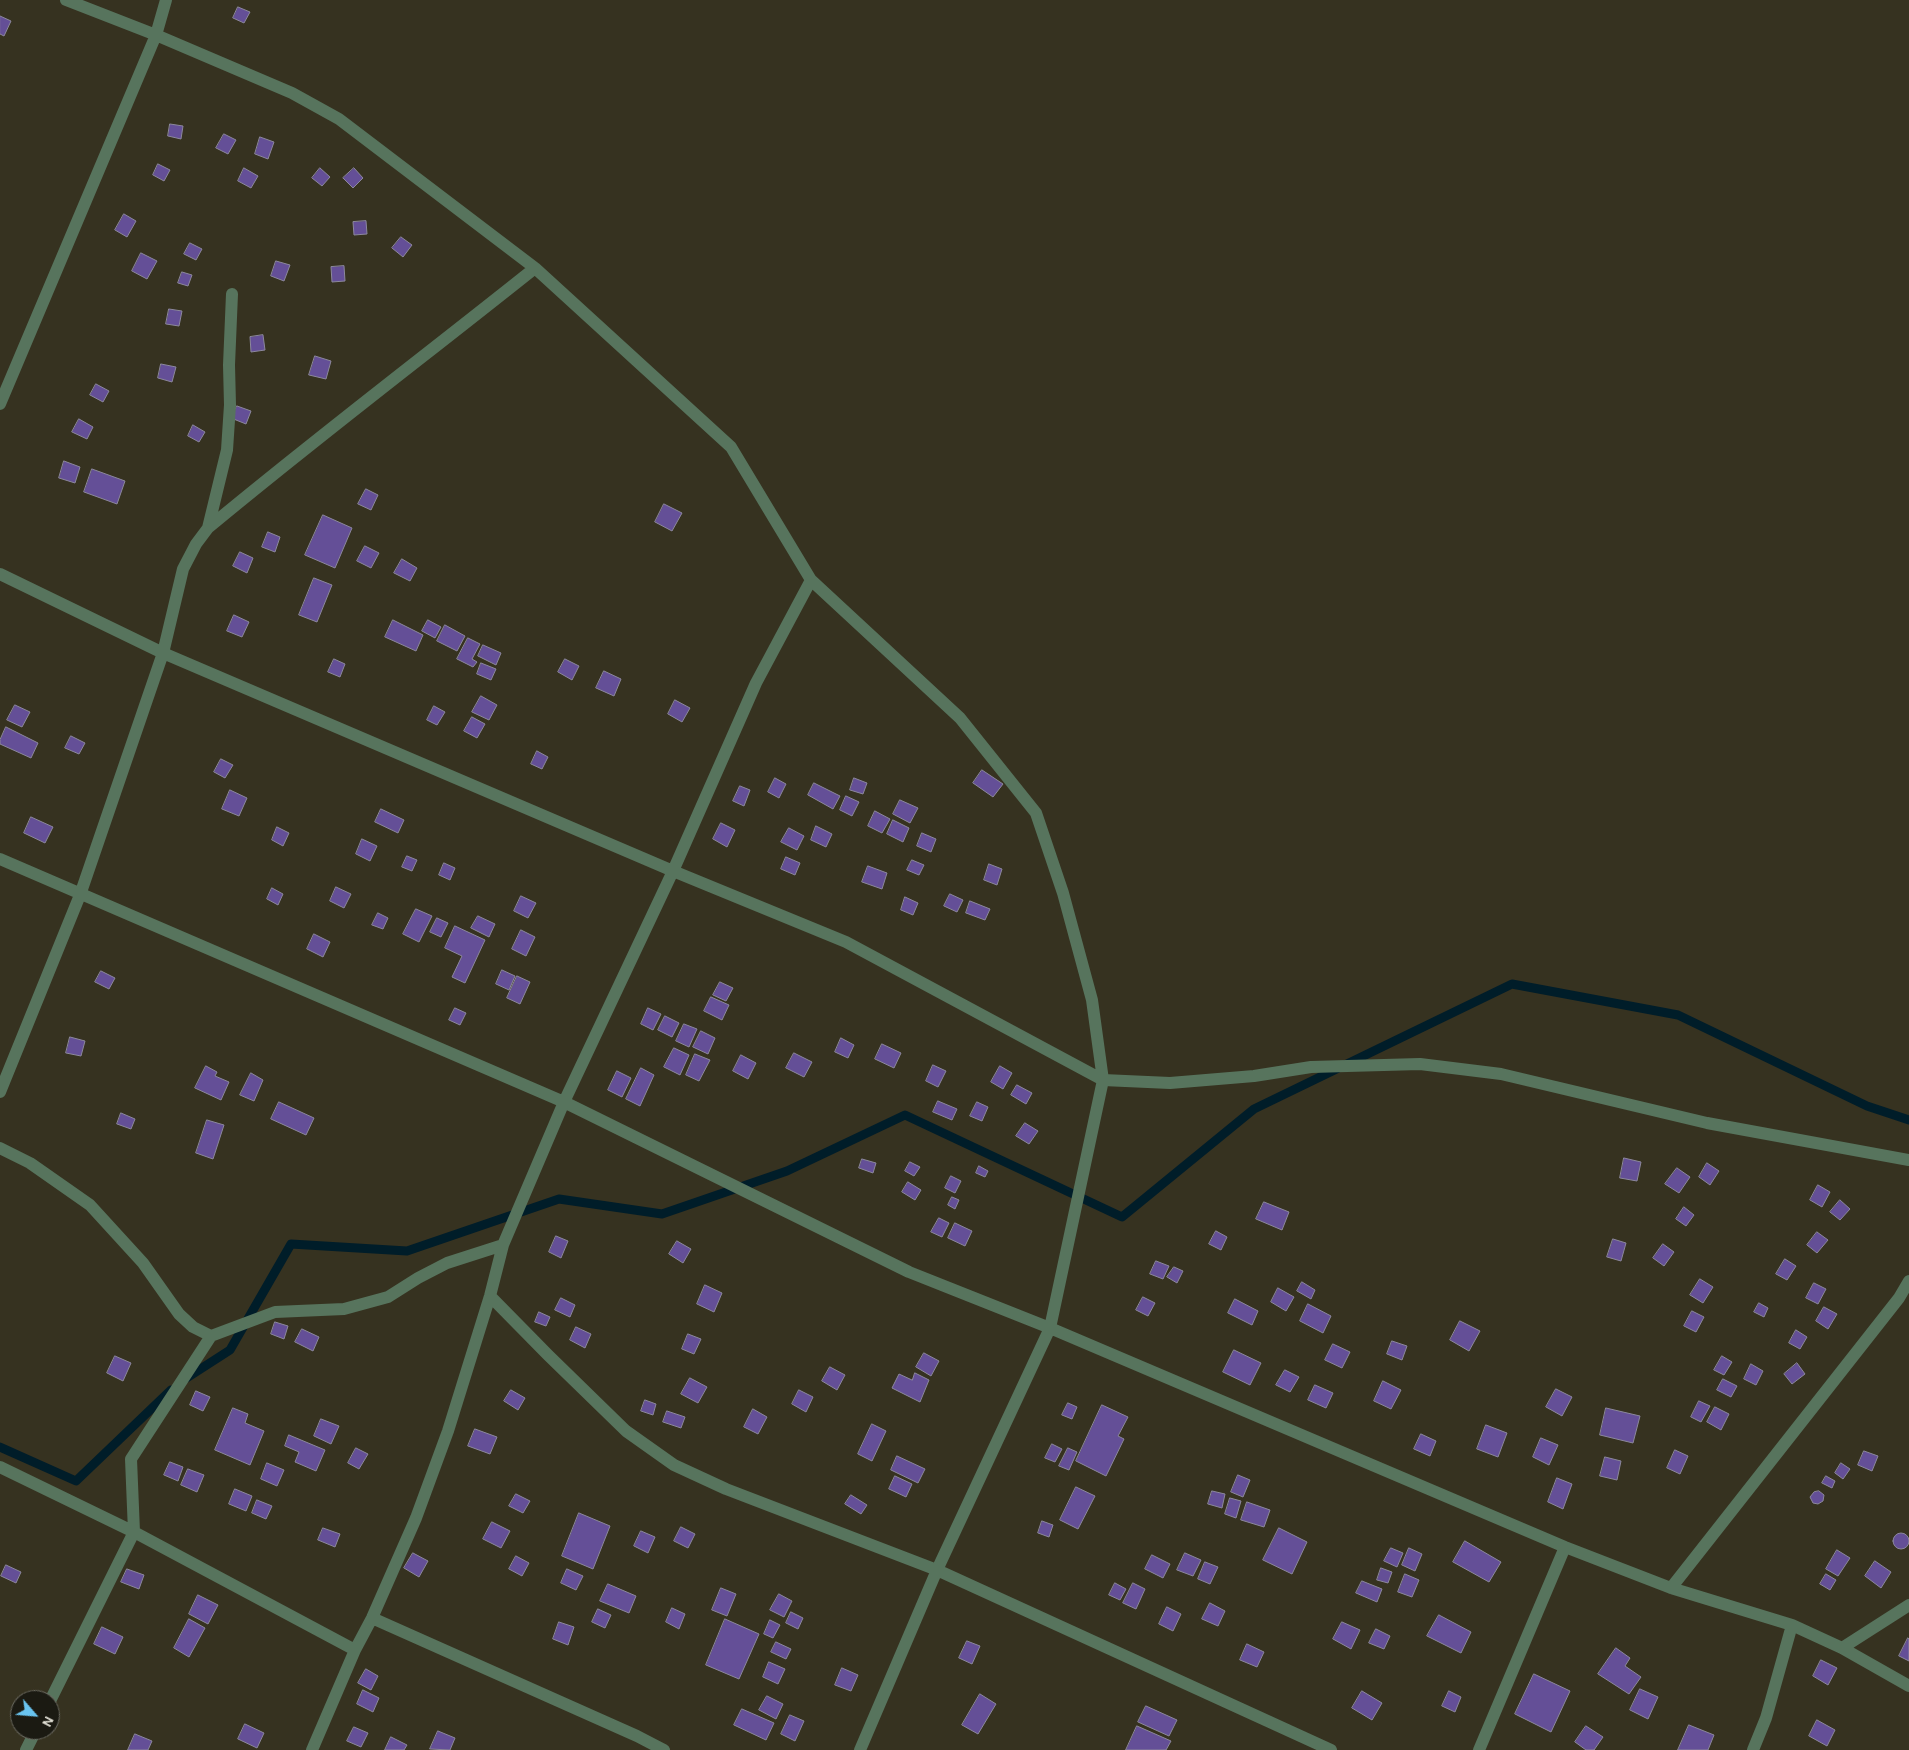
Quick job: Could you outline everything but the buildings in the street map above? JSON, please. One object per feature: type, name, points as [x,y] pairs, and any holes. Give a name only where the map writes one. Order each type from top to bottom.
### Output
[{"type":"street","points":[[66,0],[156,35],[292,93],[339,119],[535,268],[731,446],[810,580],[960,718],[1036,813],[1063,894],[1092,1000],[1103,1080],[1050,1328],[937,1570],[860,1750]]},
{"type":"street","points":[[0,404],[156,35],[166,0]]},
{"type":"street","points":[[0,1092],[80,895],[163,653],[183,569],[196,544],[208,528],[294,456],[387,386],[535,268]]},
{"type":"street","points":[[208,528],[227,450],[230,405],[229,365],[232,294]]},
{"type":"street","points":[[0,574],[163,653],[672,871],[846,942],[1103,1080],[1170,1083],[1254,1076],[1311,1067],[1420,1064],[1501,1074],[1707,1124],[1909,1160]]},
{"type":"street","points":[[312,1750],[355,1650],[372,1618],[416,1518],[448,1432],[490,1296],[503,1245],[564,1102],[672,871],[756,683],[810,580]]},
{"type":"street","points":[[0,859],[564,1102],[909,1272],[1050,1328],[1565,1547],[1671,1588],[1792,1625],[1842,1648],[1909,1686]]},
{"type":"street","points":[[0,1148],[30,1163],[90,1205],[143,1263],[179,1314],[193,1327],[212,1336]]},
{"type":"street","points":[[55,1690],[134,1532],[131,1459],[212,1336],[274,1312],[344,1309],[388,1297],[447,1263],[503,1245]]},
{"type":"street","points":[[1671,1588],[1899,1298],[1909,1281]]},
{"type":"street","points":[[490,1296],[626,1430],[674,1465],[726,1489],[937,1570],[1331,1750]]},
{"type":"street","points":[[0,1467],[134,1532],[355,1650]]},
{"type":"street","points":[[1479,1750],[1565,1547]]},
{"type":"street","points":[[1842,1648],[1909,1605]]},
{"type":"street","points":[[372,1618],[664,1750]]},
{"type":"street","points":[[1753,1750],[1766,1718],[1792,1625]]},
{"type":"waterway","points":[[185,1379],[230,1350],[291,1244],[407,1251],[559,1199],[662,1214],[787,1171],[905,1115],[1122,1217],[1254,1109],[1512,984],[1678,1015],[1867,1106],[1909,1120]]},
{"type":"waterway","points":[[0,1447],[76,1481],[171,1390]]}]
